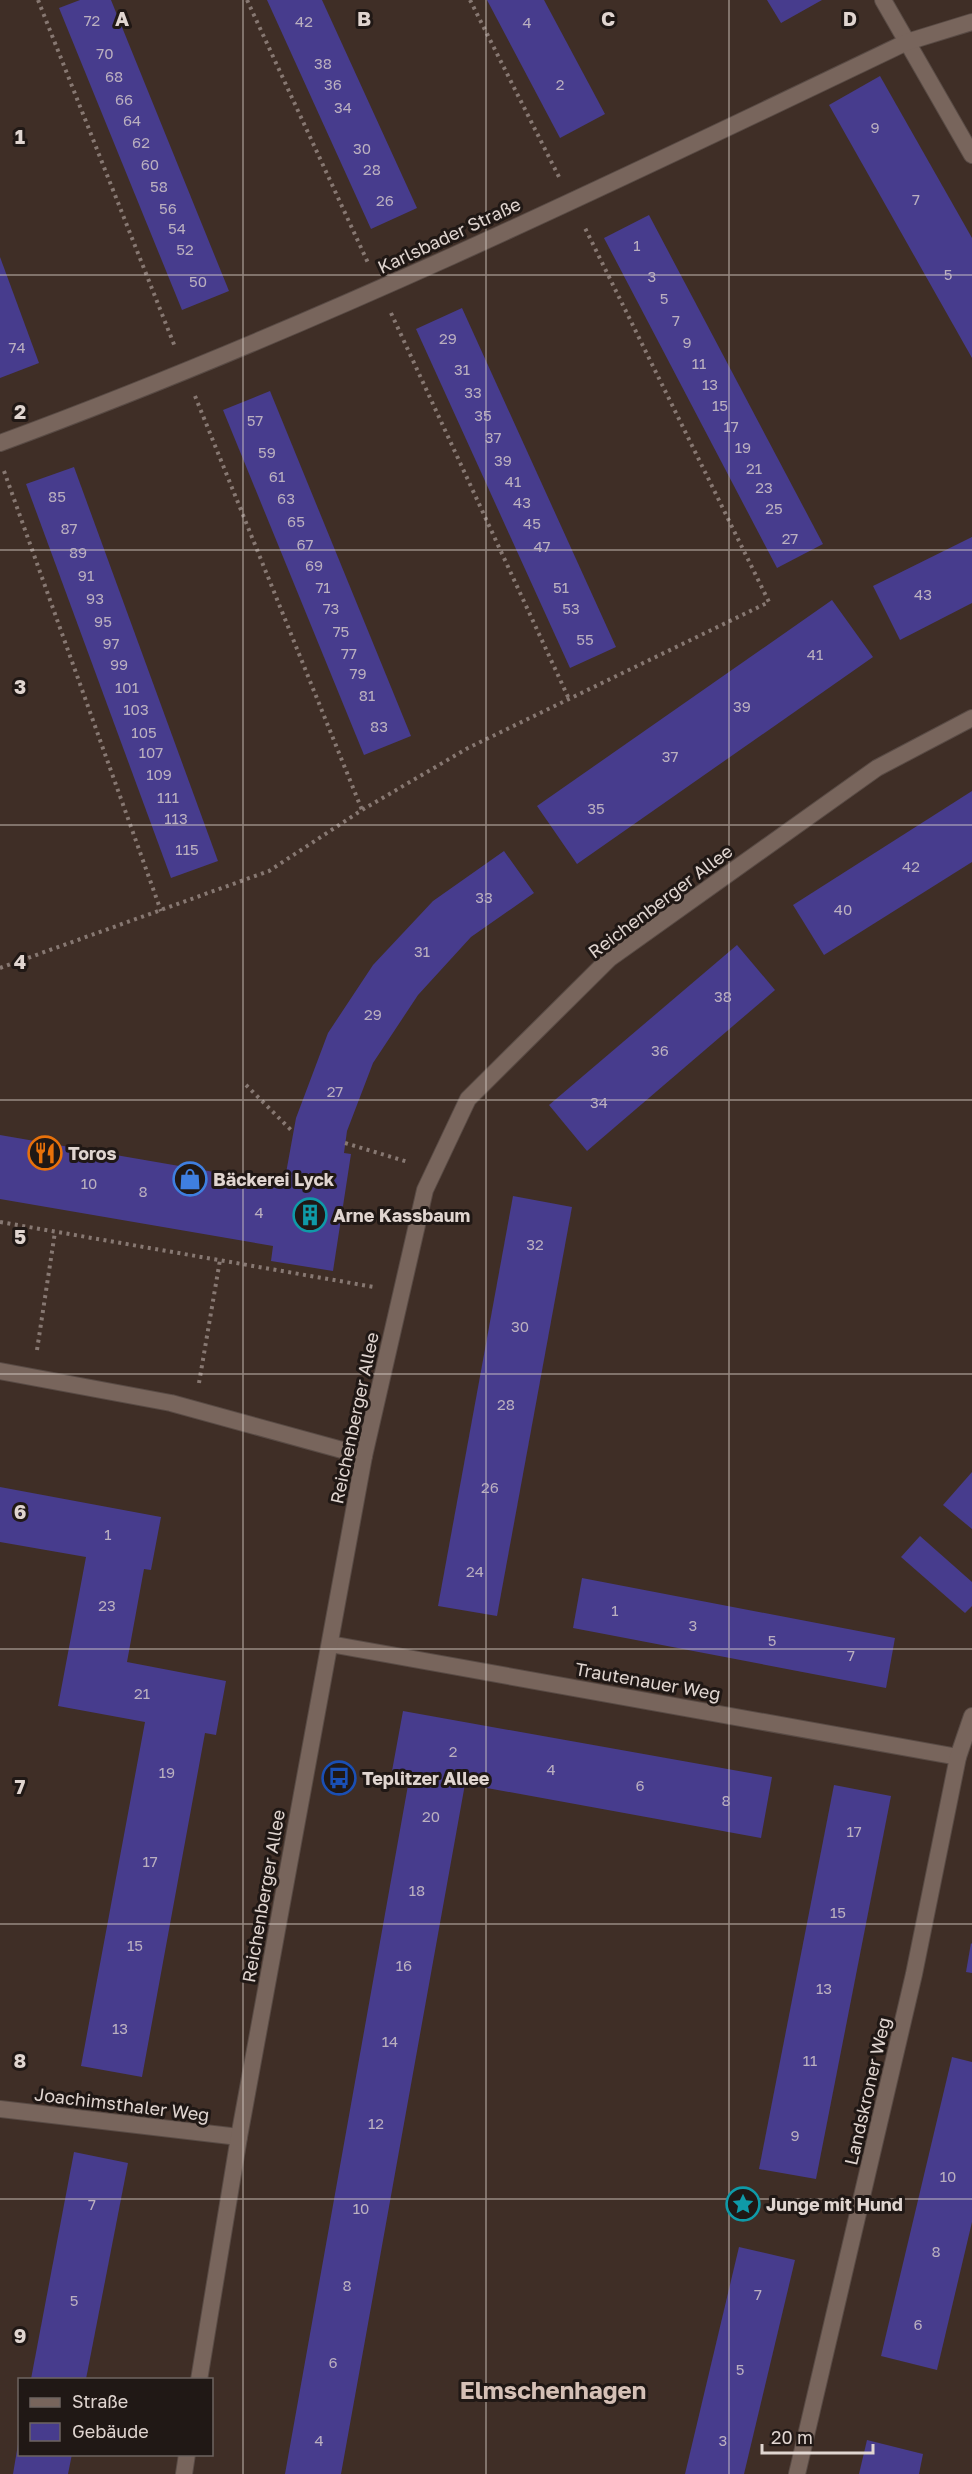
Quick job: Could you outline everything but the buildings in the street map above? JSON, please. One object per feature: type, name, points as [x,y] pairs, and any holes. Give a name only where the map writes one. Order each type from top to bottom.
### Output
[{"type":"street","points":[[883,0],[972,155]]},
{"type":"street","name":"Karlsbader Straße","points":[[0,443],[185,371],[380,290],[907,42],[972,22]]},
{"type":"street","name":"Reichenberger Allee","points":[[199,2378],[239,2137],[364,1456],[425,1190],[468,1099],[609,959],[877,768],[972,718]]},
{"type":"street","points":[[0,1371],[194,1409],[364,1456]]},
{"type":"street","name":"Trautenauer Weg","points":[[330,1644],[958,1757]]},
{"type":"street","name":"Landskroner Weg","points":[[797,2474],[914,1974],[958,1757],[972,1716]]},
{"type":"street","name":"Joachimsthaler Weg","points":[[0,2109],[239,2137]]},
{"type":"street","points":[[184,2474],[187,2456]]},
{"type":"path","points":[[38,0],[362,810]]},
{"type":"path","points":[[247,0],[569,699]]},
{"type":"path","points":[[0,968],[269,871],[362,810],[468,748],[769,602],[470,0]]},
{"type":"path","points":[[0,459],[161,911]]},
{"type":"path","points":[[246,1085],[293,1132]]},
{"type":"path","points":[[345,1143],[434,1171]]},
{"type":"path","points":[[0,1222],[402,1291]]},
{"type":"path","points":[[33,1377],[55,1232]]},
{"type":"path","points":[[194,1409],[220,1260]]},
{"type":"place","name":"Toros","points":[[45,1153]]},
{"type":"place","name":"Bäckerei Lyck","points":[[190,1179]]},
{"type":"place","name":"Arne Kassbaum","points":[[310,1215]]},
{"type":"place","name":"Teplitzer Allee","points":[[339,1778]]},
{"type":"place","name":"Junge mit Hund","points":[[743,2204]]},
{"type":"district","name":"Elmschenhagen","points":[[553,2389]]}]
